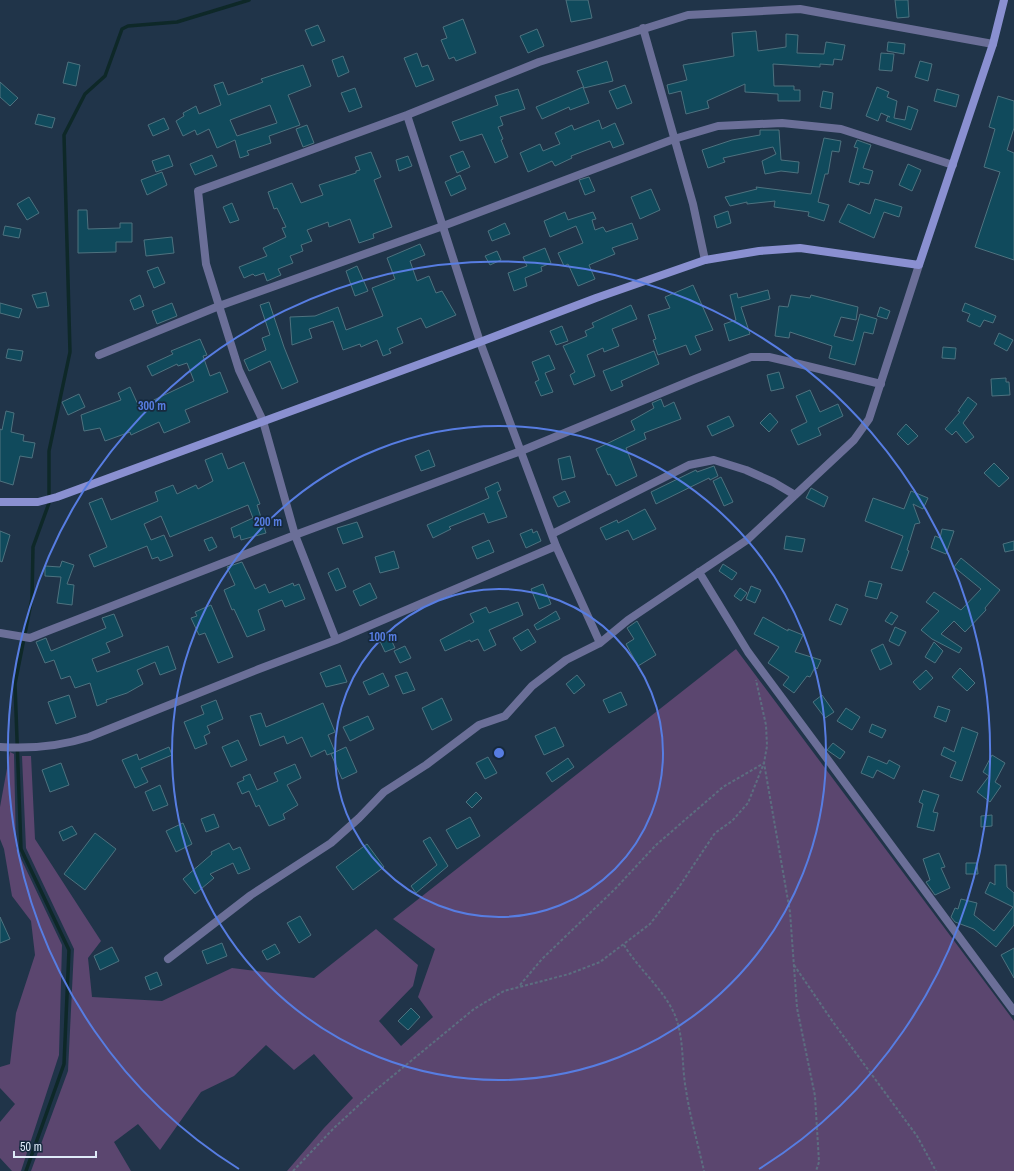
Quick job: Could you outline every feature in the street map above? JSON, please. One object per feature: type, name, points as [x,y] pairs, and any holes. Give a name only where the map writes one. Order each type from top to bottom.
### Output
[{"type":"street","points":[[168,958],[251,895],[331,843],[359,818],[384,792],[426,765],[479,725],[505,716],[532,686],[566,660],[600,643],[628,620],[747,540],[854,440],[869,418],[881,384],[993,44],[1004,0]]},
{"type":"street","points":[[336,640],[295,535],[263,421],[239,370],[206,264],[198,191],[407,115],[539,62],[688,15],[800,9],[993,44]]},
{"type":"street","points":[[643,28],[693,204],[706,260]]},
{"type":"street","points":[[407,115],[444,226],[480,342],[556,546],[600,643]]},
{"type":"street","points":[[99,355],[219,306],[444,226],[674,139],[718,126],[782,122],[841,129],[953,165]]},
{"type":"street","points":[[0,502],[38,502],[57,497],[596,298],[706,260],[759,251],[800,248],[919,265]]},
{"type":"street","points":[[0,633],[30,638],[295,535],[521,451],[695,378],[751,357],[769,357],[881,384]]},
{"type":"street","points":[[552,534],[689,466],[714,460],[746,470],[773,482],[795,495]]},
{"type":"street","points":[[4,747],[52,746],[74,742],[89,737],[336,640],[556,546]]},
{"type":"street","points":[[699,572],[748,652],[1014,1011]]},
{"type":"street","points":[[748,652],[754,672]]},
{"type":"path","points":[[293,1171],[334,1128],[356,1108],[474,1009],[504,991],[520,985],[569,974],[600,962],[650,924],[680,887],[715,833],[732,821],[748,803],[764,763],[767,746],[766,725],[754,672]]},
{"type":"path","points":[[764,763],[790,912],[797,1008],[815,1096],[818,1162],[816,1171]]},
{"type":"path","points":[[520,985],[542,958],[577,927],[672,831],[723,787],[764,763]]},
{"type":"path","points":[[624,945],[640,968],[658,988],[672,1010],[683,1051],[685,1089],[704,1171]]},
{"type":"path","points":[[794,964],[833,1022],[917,1136],[936,1171]]},
{"type":"shaded area","points":[[736,649],[1014,1021],[1014,1171],[287,1171],[324,1128],[353,1098],[314,1054],[294,1070],[266,1045],[234,1076],[201,1092],[160,1150],[138,1124],[114,1142],[131,1171],[31,1171],[68,1071],[74,949],[26,848],[22,756],[31,756],[35,839],[101,941],[88,958],[92,997],[162,1001],[232,968],[314,978],[376,929],[418,965],[413,986],[379,1021],[401,1046],[433,1017],[418,997],[435,949],[393,919]]},
{"type":"shaded area","points":[[10,752],[14,754],[16,848],[62,945],[59,1055],[21,1171],[12,1171],[0,1158],[0,1122],[15,1104],[0,1088],[0,1067],[10,1064],[16,1013],[35,955],[31,921],[12,896],[4,849],[0,839],[0,807]]},
{"type":"building","points":[[566,0],[588,0],[592,18],[571,22]]},
{"type":"building","points":[[895,0],[908,0],[909,17],[897,18]]},
{"type":"building","points":[[463,19],[476,53],[456,61],[454,57],[449,59],[441,40],[447,38],[443,27]]},
{"type":"building","points":[[318,25],[325,41],[312,46],[305,30]]},
{"type":"building","points":[[537,29],[544,46],[528,53],[520,36]]},
{"type":"building","points":[[756,31],[758,51],[786,47],[786,34],[798,35],[797,53],[824,54],[826,42],[845,45],[842,60],[834,59],[833,65],[820,64],[820,67],[773,64],[774,86],[794,86],[794,90],[800,90],[800,101],[778,101],[778,94],[745,92],[745,84],[707,101],[709,108],[686,114],[681,91],[669,94],[667,85],[687,80],[683,65],[734,56],[732,33]]},
{"type":"building","points":[[888,42],[905,44],[904,54],[887,51]]},
{"type":"building","points":[[417,53],[422,67],[428,65],[434,80],[416,87],[404,58]]},
{"type":"building","points":[[881,53],[894,54],[892,71],[879,70]]},
{"type":"building","points":[[343,56],[349,72],[338,77],[332,60]]},
{"type":"building","points":[[607,61],[613,81],[584,88],[577,71]]},
{"type":"building","points":[[920,61],[932,64],[928,81],[915,77]]},
{"type":"building","points":[[68,62],[80,65],[76,86],[63,83]]},
{"type":"building","points":[[303,65],[311,86],[288,95],[300,125],[269,136],[271,143],[247,151],[249,155],[240,158],[235,140],[217,148],[209,129],[197,135],[195,130],[183,136],[176,121],[184,116],[183,113],[196,106],[199,114],[221,105],[214,85],[223,82],[228,95],[263,82],[261,79]],"holes":[[[270,105],[277,123],[237,136],[230,120]]]},
{"type":"building","points":[[0,82],[18,98],[10,106],[0,97]]},
{"type":"building","points":[[625,85],[632,103],[617,109],[609,91]]},
{"type":"building","points":[[583,87],[589,103],[570,110],[569,107],[542,119],[536,107]]},
{"type":"building","points":[[877,87],[889,92],[887,97],[897,101],[894,118],[905,120],[908,106],[918,110],[911,130],[886,121],[888,116],[881,113],[878,121],[866,116]]},
{"type":"building","points":[[355,88],[362,107],[349,112],[341,93]]},
{"type":"building","points":[[518,89],[525,109],[500,117],[503,125],[498,127],[503,139],[501,140],[508,157],[495,163],[482,134],[460,141],[452,122],[498,105],[495,96]]},
{"type":"building","points":[[937,89],[959,95],[956,107],[934,101]]},
{"type":"building","points":[[823,91],[833,93],[831,109],[820,107]]},
{"type":"building","points":[[998,96],[1014,101],[1014,128],[1007,150],[1014,153],[1014,260],[975,247],[1000,172],[984,167],[995,129],[989,127]]},
{"type":"building","points":[[38,114],[55,118],[52,128],[35,124]]},
{"type":"building","points":[[164,118],[169,129],[153,136],[148,125]]},
{"type":"building","points":[[599,120],[602,129],[615,123],[624,144],[613,148],[610,141],[571,156],[572,158],[555,166],[552,161],[528,172],[520,153],[540,144],[543,151],[560,144],[555,133],[572,125],[574,130]]},
{"type":"building","points":[[307,125],[314,143],[303,147],[296,129]]},
{"type":"building","points":[[760,130],[779,130],[781,160],[799,162],[798,173],[781,171],[765,174],[762,161],[776,154],[773,147],[723,158],[725,162],[708,168],[702,150],[732,140],[760,135]]},
{"type":"building","points":[[824,138],[841,141],[839,152],[832,151],[828,174],[825,174],[818,202],[829,205],[824,221],[808,216],[809,212],[774,207],[775,201],[747,204],[747,202],[730,206],[725,197],[757,189],[756,187],[811,194]]},
{"type":"building","points":[[857,140],[871,145],[863,168],[873,171],[869,184],[860,182],[859,185],[849,182],[858,148],[854,147]]},
{"type":"building","points":[[463,151],[470,167],[457,173],[450,156]]},
{"type":"building","points":[[371,152],[381,177],[374,180],[392,227],[373,234],[374,238],[359,243],[350,219],[329,227],[328,222],[307,230],[312,241],[301,245],[303,251],[290,256],[293,263],[278,269],[281,275],[267,281],[264,273],[255,276],[253,274],[244,278],[239,267],[267,256],[263,248],[286,237],[282,228],[286,227],[277,208],[274,209],[268,192],[292,183],[301,203],[323,195],[319,185],[356,173],[356,171],[360,170],[355,157]]},
{"type":"building","points":[[169,155],[173,166],[156,172],[152,161]]},
{"type":"building","points":[[212,155],[217,166],[195,175],[190,164]]},
{"type":"building","points":[[408,156],[412,166],[399,171],[396,160]]},
{"type":"building","points":[[908,164],[921,170],[912,191],[899,185]]},
{"type":"building","points":[[162,172],[167,185],[147,195],[141,180]]},
{"type":"building","points":[[460,175],[466,189],[451,196],[445,182]]},
{"type":"building","points":[[589,177],[595,191],[585,195],[579,180]]},
{"type":"building","points":[[651,189],[660,210],[640,219],[631,197]]},
{"type":"building","points":[[29,197],[39,213],[27,220],[17,204]]},
{"type":"building","points":[[875,199],[902,207],[899,217],[884,212],[874,238],[839,222],[848,204],[870,214]]},
{"type":"building","points":[[232,203],[239,220],[230,223],[223,207]]},
{"type":"building","points":[[78,210],[87,210],[88,229],[120,228],[120,223],[132,223],[132,242],[116,242],[116,252],[78,253]]},
{"type":"building","points":[[728,211],[731,223],[717,228],[714,216]]},
{"type":"building","points":[[565,212],[568,220],[593,212],[596,219],[592,220],[595,230],[603,227],[606,232],[632,223],[638,239],[612,248],[615,254],[589,265],[595,279],[578,286],[568,264],[564,266],[558,253],[583,243],[576,226],[550,237],[544,221]]},
{"type":"building","points":[[505,223],[510,234],[492,241],[488,231]]},
{"type":"building","points":[[5,226],[21,229],[19,238],[3,235]]},
{"type":"building","points":[[172,237],[174,253],[146,256],[144,240]]},
{"type":"building","points":[[420,244],[425,255],[410,261],[417,281],[429,276],[436,293],[442,291],[456,315],[426,328],[421,318],[397,328],[403,343],[389,349],[391,353],[383,356],[377,340],[361,347],[360,344],[343,350],[333,321],[309,329],[312,338],[292,345],[290,317],[315,316],[338,307],[346,330],[383,316],[372,288],[395,279],[387,258]]},
{"type":"building","points":[[545,248],[551,263],[541,267],[542,271],[525,278],[527,286],[514,291],[508,273],[527,266],[523,257]]},
{"type":"building","points":[[497,251],[501,260],[490,265],[485,256]]},
{"type":"building","points":[[357,266],[368,291],[355,296],[346,271]]},
{"type":"building","points":[[158,267],[165,283],[154,288],[147,271]]},
{"type":"building","points":[[693,285],[713,330],[695,336],[701,350],[690,355],[686,345],[658,355],[653,340],[656,339],[648,315],[670,308],[665,297]]},
{"type":"building","points":[[768,290],[770,299],[741,307],[750,334],[729,341],[724,324],[736,320],[730,295],[737,293],[738,298]]},
{"type":"building","points":[[46,292],[49,306],[37,308],[32,295]]},
{"type":"building","points":[[140,295],[144,306],[134,310],[130,300]]},
{"type":"building","points":[[791,295],[810,298],[811,295],[858,307],[856,320],[841,317],[834,336],[853,341],[860,314],[877,319],[873,334],[864,332],[855,365],[829,358],[832,346],[790,332],[789,338],[775,336],[779,306],[788,307]]},
{"type":"building","points":[[269,302],[284,347],[298,382],[282,389],[270,361],[249,371],[244,360],[266,350],[262,338],[270,335],[260,305]]},
{"type":"building","points":[[0,303],[22,309],[19,318],[0,313]]},
{"type":"building","points":[[172,303],[177,316],[157,324],[152,311]]},
{"type":"building","points":[[965,303],[996,316],[993,323],[984,320],[980,327],[967,321],[970,314],[962,311]]},
{"type":"building","points":[[631,305],[637,319],[612,329],[619,346],[604,352],[603,348],[587,355],[595,376],[574,385],[570,375],[575,372],[563,346],[587,336],[585,331],[594,327],[592,323]]},
{"type":"building","points":[[880,307],[890,311],[887,319],[877,316]]},
{"type":"building","points":[[562,326],[568,341],[556,345],[550,331]]},
{"type":"building","points":[[999,333],[1013,340],[1007,351],[994,344]]},
{"type":"building","points":[[200,339],[207,355],[203,356],[210,376],[220,372],[228,392],[185,410],[190,422],[164,433],[159,422],[131,435],[130,432],[105,441],[100,428],[84,431],[81,415],[121,400],[118,393],[130,387],[139,407],[194,381],[187,363],[178,366],[177,364],[152,376],[147,366],[173,354],[171,351]]},
{"type":"building","points":[[943,347],[956,348],[955,359],[942,358]]},
{"type":"building","points":[[8,349],[23,351],[21,361],[6,358]]},
{"type":"building","points":[[654,351],[659,364],[621,381],[623,386],[611,391],[603,371]]},
{"type":"building","points":[[549,355],[555,369],[545,373],[553,392],[541,396],[535,382],[539,380],[532,362]]},
{"type":"building","points":[[779,372],[784,388],[771,391],[767,375]]},
{"type":"building","points":[[1006,378],[1006,382],[1009,382],[1010,395],[992,396],[991,379]]},
{"type":"building","points":[[810,390],[820,412],[838,404],[843,416],[818,428],[821,435],[798,445],[791,430],[807,422],[796,396]]},
{"type":"building","points":[[79,394],[85,407],[68,415],[62,402]]},
{"type":"building","points":[[968,397],[977,404],[963,423],[974,437],[966,443],[956,431],[952,435],[945,429],[960,412],[958,411]]},
{"type":"building","points":[[661,399],[664,407],[674,402],[681,419],[644,433],[646,439],[626,448],[637,476],[616,486],[610,474],[608,475],[596,449],[635,430],[631,421],[654,408],[652,403]]},
{"type":"building","points":[[6,411],[14,413],[11,432],[24,435],[23,441],[35,443],[32,458],[20,456],[13,485],[0,481],[0,429],[2,430]]},
{"type":"building","points":[[770,413],[778,422],[769,432],[760,423]]},
{"type":"building","points":[[729,416],[734,426],[712,436],[707,426]]},
{"type":"building","points":[[906,424],[918,436],[908,445],[897,434]]},
{"type":"building","points":[[429,450],[435,466],[421,471],[415,456]]},
{"type":"building","points":[[222,453],[228,469],[244,462],[260,504],[257,505],[266,533],[241,540],[240,535],[234,538],[231,528],[253,518],[248,505],[170,537],[161,516],[144,524],[151,540],[164,535],[173,556],[160,561],[158,557],[152,559],[147,546],[94,567],[89,555],[107,547],[89,503],[102,498],[111,520],[158,501],[155,492],[173,485],[177,494],[196,485],[198,489],[213,481],[205,460]]},
{"type":"building","points":[[570,456],[575,477],[562,480],[558,459]]},
{"type":"building","points":[[994,463],[1009,478],[999,487],[984,473]]},
{"type":"building","points":[[714,466],[718,476],[710,480],[709,478],[656,504],[651,492],[696,470],[697,472]]},
{"type":"building","points":[[721,477],[733,502],[724,506],[713,481]]},
{"type":"building","points":[[498,482],[501,490],[497,492],[507,517],[488,523],[484,513],[449,527],[451,529],[433,538],[427,525],[489,498],[485,488]]},
{"type":"building","points":[[811,488],[828,497],[824,507],[806,498]]},
{"type":"building","points":[[565,491],[570,502],[558,507],[553,497]]},
{"type":"building","points":[[911,491],[928,498],[923,509],[913,504],[920,523],[915,524],[907,550],[909,551],[902,571],[891,568],[903,536],[865,521],[873,498],[904,509]]},
{"type":"building","points":[[645,509],[656,529],[633,540],[628,530],[606,540],[600,528],[617,520],[618,523]]},
{"type":"building","points":[[357,522],[363,537],[343,544],[337,528]]},
{"type":"building","points":[[532,529],[533,533],[537,531],[541,541],[526,548],[520,534]]},
{"type":"building","points":[[942,529],[954,531],[946,554],[931,548],[935,536],[940,538]]},
{"type":"building","points":[[0,531],[10,535],[2,562],[0,561]]},
{"type":"building","points":[[786,536],[805,539],[802,552],[784,549]]},
{"type":"building","points":[[212,537],[217,547],[209,551],[204,540]]},
{"type":"building","points":[[489,540],[494,552],[477,559],[472,547]]},
{"type":"building","points":[[1014,541],[1014,550],[1005,552],[1003,544]]},
{"type":"building","points":[[394,551],[399,568],[380,573],[375,557]]},
{"type":"building","points":[[961,558],[1000,590],[985,608],[986,610],[965,632],[954,621],[941,634],[962,648],[959,653],[932,639],[921,630],[939,611],[926,602],[934,592],[961,610],[981,589],[954,567]]},
{"type":"building","points":[[62,561],[74,565],[67,584],[74,585],[72,605],[57,603],[61,577],[45,576],[45,566],[60,567]]},
{"type":"building","points":[[242,562],[255,589],[265,584],[269,593],[293,583],[294,586],[299,584],[305,599],[285,607],[282,600],[258,610],[265,630],[247,637],[234,609],[232,610],[224,590],[235,585],[227,567]]},
{"type":"building","points":[[723,564],[737,573],[732,580],[719,571]]},
{"type":"building","points":[[338,568],[346,587],[336,591],[328,573]]},
{"type":"building","points":[[869,581],[882,584],[877,599],[865,596]]},
{"type":"building","points":[[370,583],[377,598],[360,606],[353,591]]},
{"type":"building","points":[[543,584],[551,604],[539,609],[531,589]]},
{"type":"building","points":[[751,586],[761,590],[755,603],[746,599]]},
{"type":"building","points":[[740,588],[747,593],[741,601],[734,596]]},
{"type":"building","points":[[518,602],[523,615],[489,630],[496,645],[484,651],[478,639],[471,642],[470,640],[445,651],[440,640],[474,622],[470,614],[486,607],[489,613]]},
{"type":"building","points":[[836,604],[848,609],[841,625],[829,620]]},
{"type":"building","points":[[211,605],[233,657],[218,663],[205,633],[199,635],[191,618],[197,616],[195,612]]},
{"type":"building","points":[[556,611],[560,619],[537,630],[534,625]]},
{"type":"building","points":[[891,612],[898,616],[892,625],[885,621]]},
{"type":"building","points":[[114,614],[123,636],[106,643],[110,652],[92,659],[97,672],[168,646],[176,669],[160,675],[155,662],[137,670],[143,684],[127,693],[106,700],[107,702],[97,706],[90,683],[75,688],[70,676],[61,679],[54,660],[45,663],[36,642],[46,638],[51,651],[106,628],[102,618]]},
{"type":"building","points":[[763,617],[788,631],[788,629],[803,635],[795,652],[821,660],[817,669],[815,667],[810,677],[807,676],[794,693],[783,685],[789,677],[768,663],[779,647],[754,634]]},
{"type":"building","points":[[637,621],[656,655],[638,666],[626,644],[634,639],[627,628]]},
{"type":"building","points":[[895,627],[906,632],[899,646],[889,641]]},
{"type":"building","points":[[528,629],[536,642],[521,651],[513,638]]},
{"type":"building","points":[[389,635],[395,648],[385,652],[379,639]]},
{"type":"building","points":[[934,642],[943,651],[935,663],[925,657]]},
{"type":"building","points":[[883,644],[892,664],[880,670],[871,650]]},
{"type":"building","points":[[405,646],[411,658],[400,663],[394,651]]},
{"type":"building","points":[[340,665],[347,682],[326,687],[320,673]]},
{"type":"building","points":[[960,668],[975,683],[967,691],[952,677]]},
{"type":"building","points":[[926,670],[933,678],[920,690],[913,682]]},
{"type":"building","points":[[407,672],[415,690],[403,694],[395,676]]},
{"type":"building","points":[[383,673],[389,686],[369,695],[363,682]]},
{"type":"building","points":[[577,675],[585,685],[574,694],[566,684]]},
{"type":"building","points":[[621,692],[627,705],[609,713],[603,700]]},
{"type":"building","points":[[69,695],[76,717],[56,724],[48,702]]},
{"type":"building","points":[[822,695],[834,712],[825,718],[813,702]]},
{"type":"building","points":[[442,698],[452,720],[432,730],[422,708]]},
{"type":"building","points":[[216,700],[223,719],[207,726],[210,733],[204,736],[207,744],[195,749],[184,722],[204,714],[201,706]]},
{"type":"building","points":[[323,703],[335,732],[328,735],[335,752],[327,755],[325,750],[311,757],[302,737],[287,744],[284,736],[260,746],[250,716],[261,713],[266,727]]},
{"type":"building","points":[[938,706],[950,710],[946,722],[934,717]]},
{"type":"building","points":[[846,708],[860,717],[852,730],[837,721]]},
{"type":"building","points":[[368,716],[374,729],[350,741],[343,727]]},
{"type":"building","points":[[872,724],[886,730],[882,738],[869,732]]},
{"type":"building","points":[[555,727],[564,746],[544,755],[535,736]]},
{"type":"building","points":[[962,727],[978,733],[962,781],[950,777],[956,762],[941,755],[944,747],[954,752]]},
{"type":"building","points":[[238,740],[247,760],[231,767],[222,747]]},
{"type":"building","points":[[833,743],[845,752],[840,759],[827,750]]},
{"type":"building","points":[[169,747],[172,755],[141,768],[148,782],[135,788],[122,760],[137,754],[139,760]]},
{"type":"building","points":[[346,747],[357,772],[342,779],[331,754]]},
{"type":"building","points":[[992,755],[1005,763],[995,782],[1001,786],[990,802],[977,792],[989,776],[983,772]]},
{"type":"building","points":[[868,756],[887,764],[889,760],[900,766],[894,779],[877,770],[873,778],[861,773]]},
{"type":"building","points":[[488,757],[497,773],[485,779],[476,763]]},
{"type":"building","points":[[568,758],[574,767],[552,782],[546,773]]},
{"type":"building","points":[[61,763],[69,785],[50,792],[42,770]]},
{"type":"building","points":[[295,764],[301,778],[287,785],[298,805],[283,814],[285,819],[269,826],[259,805],[256,807],[249,791],[242,794],[237,783],[244,780],[243,777],[250,774],[257,790],[278,781],[274,773]]},
{"type":"building","points":[[160,785],[168,805],[153,811],[145,792]]},
{"type":"building","points":[[923,790],[939,795],[933,812],[938,813],[934,831],[917,827],[923,804],[919,802]]},
{"type":"building","points":[[476,792],[482,798],[472,808],[466,802]]},
{"type":"building","points":[[214,814],[219,827],[206,832],[201,819]]},
{"type":"building","points":[[992,815],[992,826],[981,827],[981,816]]},
{"type":"building","points":[[470,817],[480,836],[457,849],[446,830]]},
{"type":"building","points":[[183,823],[192,844],[176,852],[166,831]]},
{"type":"building","points":[[72,826],[77,834],[63,841],[59,832]]},
{"type":"building","points":[[95,833],[116,849],[85,890],[64,874]]},
{"type":"building","points":[[430,837],[448,866],[416,893],[411,886],[437,865],[423,841]]},
{"type":"building","points":[[229,843],[233,850],[240,847],[250,869],[238,874],[233,863],[210,874],[214,878],[195,894],[183,879],[212,854],[211,852]]},
{"type":"building","points":[[367,844],[384,867],[353,890],[336,867]]},
{"type":"building","points":[[939,853],[945,867],[941,868],[950,888],[935,895],[926,882],[930,880],[923,859]]},
{"type":"building","points":[[966,863],[977,863],[978,874],[966,874]]},
{"type":"building","points":[[995,865],[1006,865],[1007,887],[1014,893],[1014,925],[996,947],[974,929],[955,922],[951,917],[955,908],[958,909],[961,899],[977,903],[974,915],[994,931],[1013,907],[985,893],[990,882],[995,885]]},
{"type":"building","points":[[300,916],[311,935],[299,943],[287,923]]},
{"type":"building","points":[[0,917],[10,939],[0,943]]},
{"type":"building","points":[[222,943],[227,956],[207,964],[202,951]]},
{"type":"building","points":[[275,944],[280,953],[267,960],[262,951]]},
{"type":"building","points":[[112,947],[119,961],[100,970],[94,956]]},
{"type":"building","points":[[1014,948],[1014,978],[1001,955]]},
{"type":"building","points":[[157,972],[162,985],[150,990],[145,977]]},
{"type":"building","points":[[411,1008],[420,1017],[408,1030],[398,1021]]},
{"type":"waterway","points":[[26,1171],[64,1064],[69,950],[21,849],[15,684],[32,598],[33,547],[49,503],[49,451],[70,352],[64,135],[85,94],[105,76],[122,29],[128,26],[177,22],[249,0]]}]
